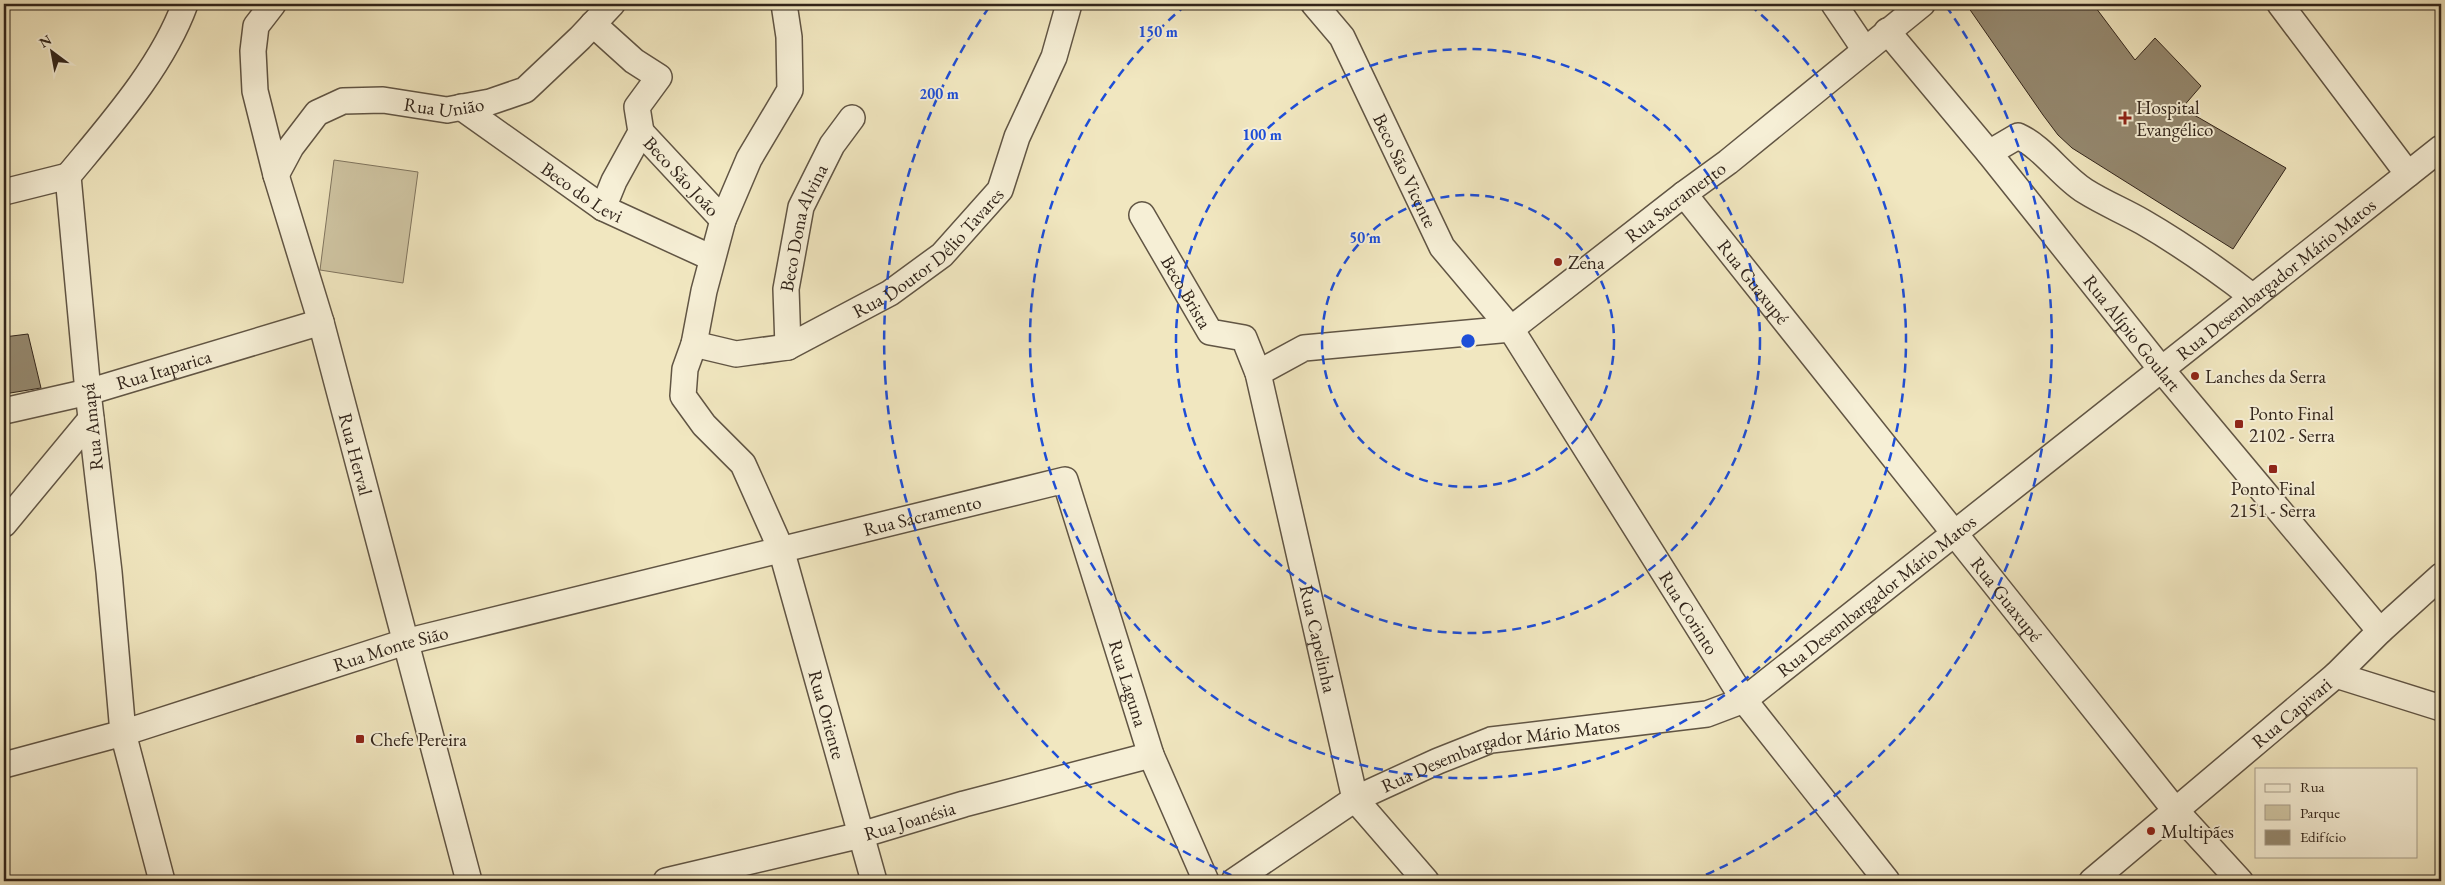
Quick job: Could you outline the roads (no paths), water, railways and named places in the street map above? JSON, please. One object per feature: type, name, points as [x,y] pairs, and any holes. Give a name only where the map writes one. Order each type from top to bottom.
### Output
[{"type":"street","points":[[4,192],[68,176],[126,106],[176,28],[185,4]]},
{"type":"street","name":"Rua Herval","points":[[273,4],[256,26],[253,52],[255,91],[276,175],[321,322],[469,881]]},
{"type":"street","name":"Rua União","points":[[276,175],[291,147],[317,113],[342,101],[383,100],[447,110],[490,102],[525,90],[612,4]]},
{"type":"street","points":[[694,344],[712,258],[723,220],[748,159],[790,90],[789,37],[784,4]]},
{"type":"street","name":"Rua Doutor Délio Tavares","points":[[694,344],[736,354],[788,347],[890,293],[942,255],[1000,190],[1017,137],[1054,57],[1069,4]]},
{"type":"street","name":"Beco São Vicente","points":[[1314,4],[1342,37],[1442,247],[1511,329]]},
{"type":"street","points":[[1834,4],[1865,50]]},
{"type":"street","name":"Rua Sacramento","points":[[1511,329],[1728,162],[1922,4]]},
{"type":"street","points":[[2280,4],[2408,174]]},
{"type":"street","points":[[593,24],[634,61],[659,77],[637,107],[641,132],[614,181],[603,208]]},
{"type":"street","name":"Rua Alípio Goulart","points":[[1887,31],[1989,153],[2160,369],[2380,631]]},
{"type":"street","name":"Beco do Levi","points":[[461,107],[603,208],[712,258]]},
{"type":"street","name":"Beco Dona Alvina","points":[[788,347],[786,289],[801,207],[832,145],[852,118]]},
{"type":"street","name":"Beco São João","points":[[641,132],[723,220]]},
{"type":"street","points":[[1989,153],[2018,136],[2030,142],[2057,169],[2085,191],[2143,222],[2202,259],[2253,297]]},
{"type":"street","name":"Rua Desembargador Mário Matos","points":[[1234,881],[1355,799],[1438,761],[1491,740],[1707,714],[1744,700],[1952,533],[2441,148]]},
{"type":"street","name":"Rua Amapá","points":[[68,176],[123,732],[162,881]]},
{"type":"street","name":"Rua Guaxupé","points":[[1684,194],[1952,533],[2175,810],[2240,881]]},
{"type":"street","name":"Beco Brista","points":[[1142,215],[1210,332],[1244,338],[1258,373]]},
{"type":"street","name":"Rua Itaparica","points":[[4,411],[88,392],[321,322]]},
{"type":"street","points":[[1258,373],[1304,348],[1511,329]]},
{"type":"street","name":"Rua Corinto","points":[[1511,329],[1744,700],[1887,881]]},
{"type":"street","name":"Rua Oriente","points":[[694,344],[685,369],[683,396],[704,425],[743,464],[781,549],[874,881]]},
{"type":"street","name":"Rua Capelinha","points":[[1258,373],[1355,799],[1426,881]]},
{"type":"street","points":[[4,524],[91,420]]},
{"type":"street","name":"Rua Sacramento","points":[[781,549],[1065,480]]},
{"type":"street","name":"Rua Laguna","points":[[1065,480],[1151,755],[1206,881]]},
{"type":"street","name":"Rua Monte Sião","points":[[4,765],[123,732],[405,642],[781,549]]},
{"type":"street","name":"Rua Capivari","points":[[2092,881],[2336,675],[2380,631],[2441,576]]},
{"type":"street","points":[[2336,675],[2441,708]]},
{"type":"street","name":"Rua Joanésia","points":[[666,881],[862,835],[964,804],[1151,755]]},
{"type":"place","name":"Hospital Evangélico","points":[[2125,118]]},
{"type":"place","name":"Zena","points":[[1558,262]]},
{"type":"place","name":"Lanches da Serra","points":[[2195,376]]},
{"type":"place","name":"Ponto Final 2102 - Serra","points":[[2239,424]]},
{"type":"place","name":"Ponto Final 2151 - Serra","points":[[2273,469]]},
{"type":"place","name":"Chefe Pereira","points":[[360,739]]},
{"type":"place","name":"Multipães","points":[[2151,831]]}]
